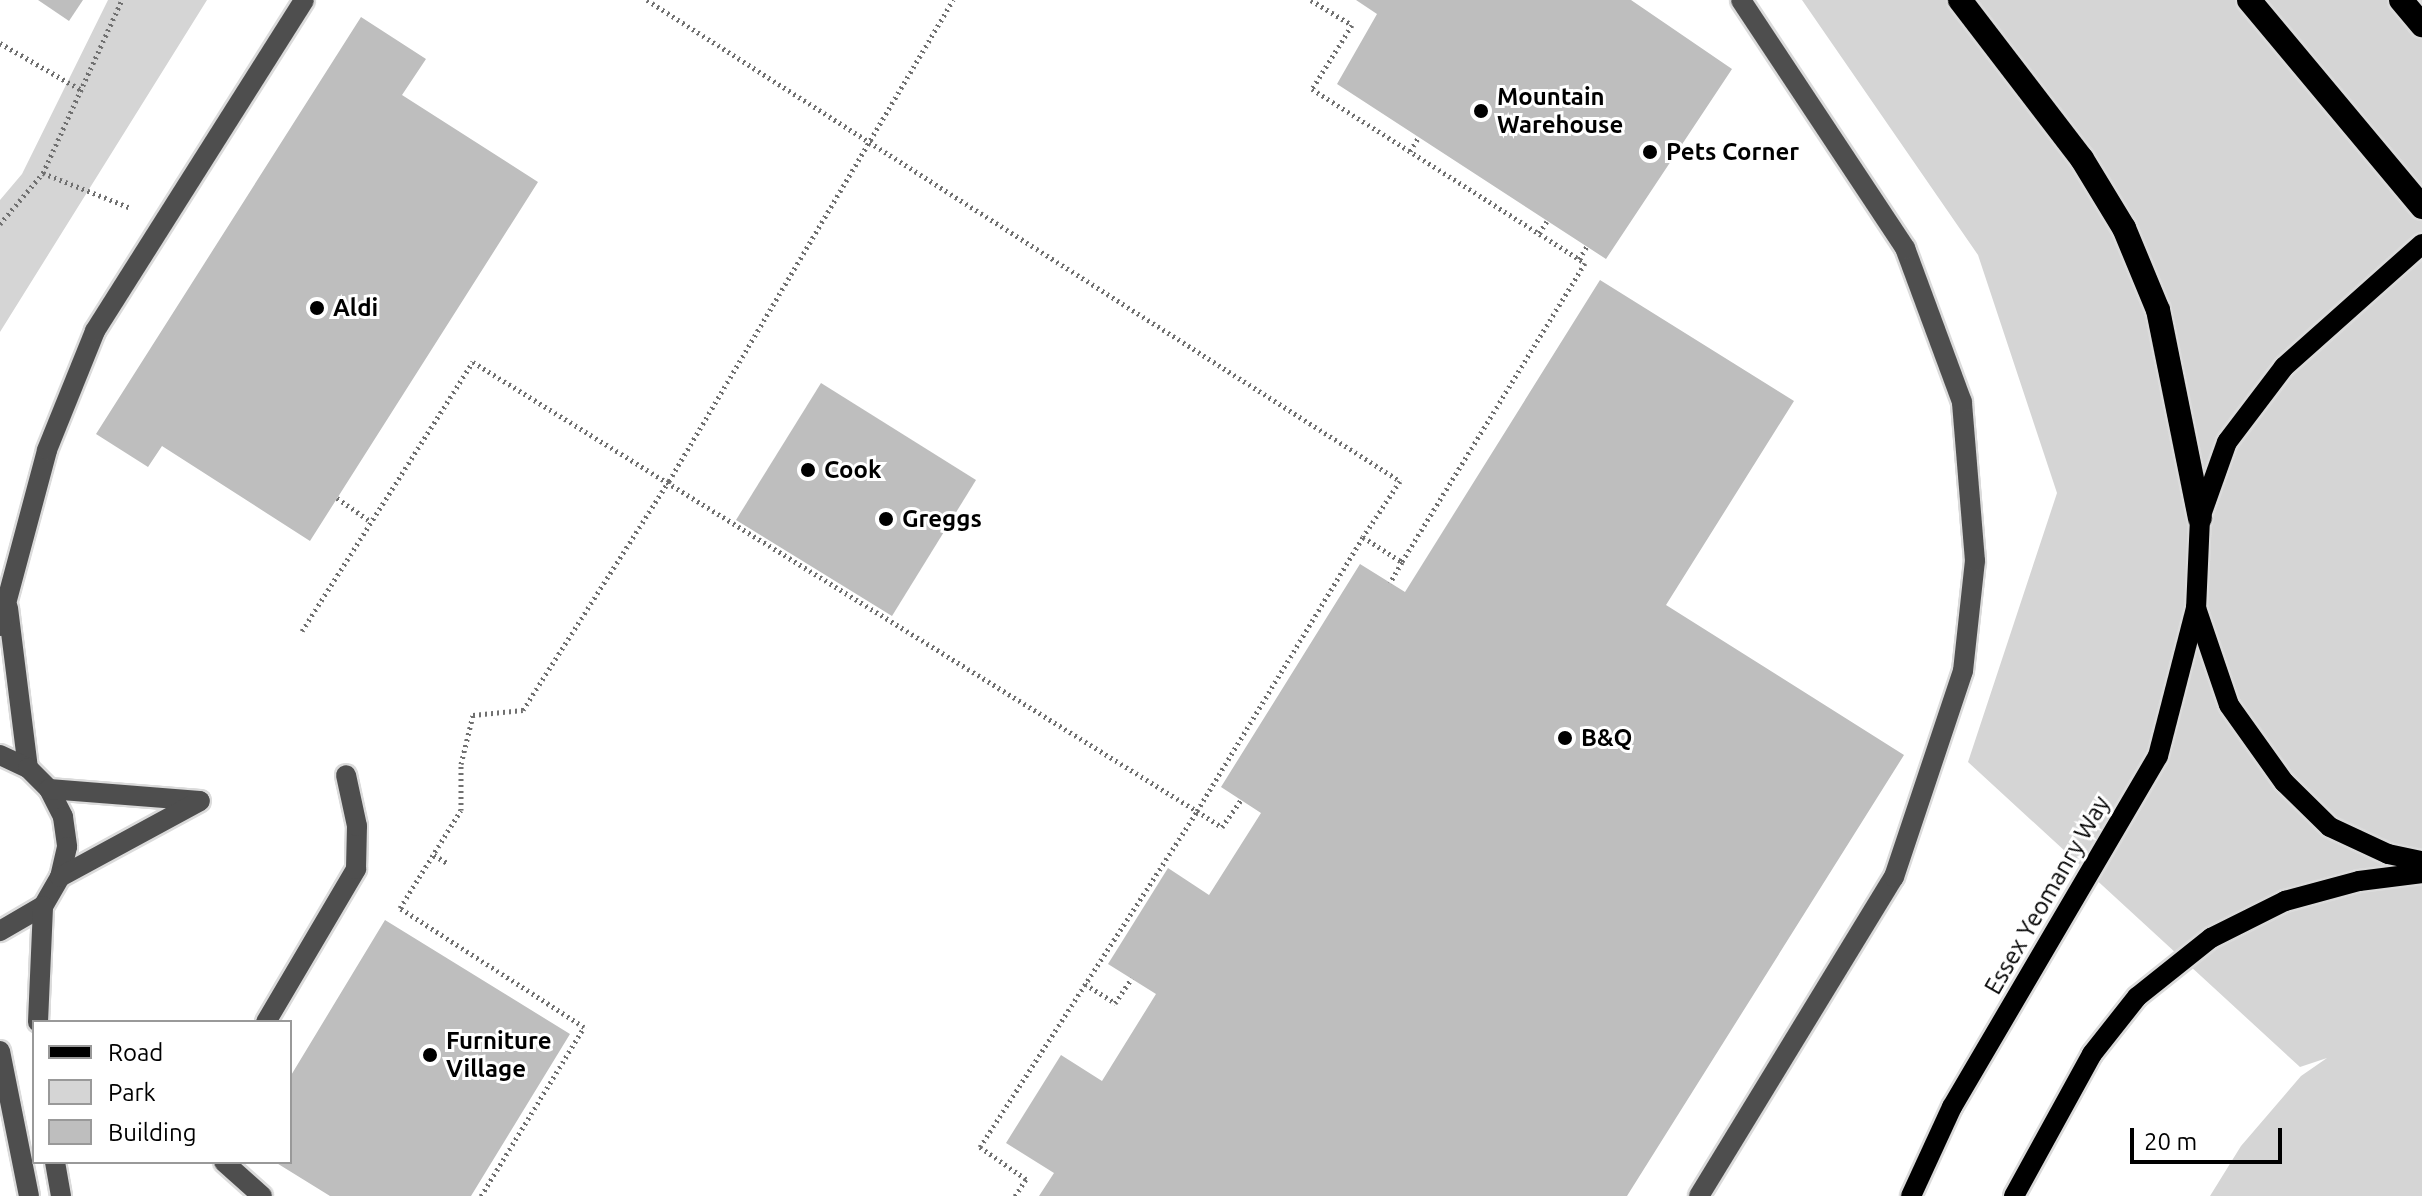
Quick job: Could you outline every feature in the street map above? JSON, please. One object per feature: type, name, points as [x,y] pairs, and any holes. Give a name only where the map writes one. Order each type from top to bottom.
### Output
[{"type":"highway","points":[[1960,0],[2082,159],[2124,228],[2158,310],[2200,518]]},
{"type":"highway","points":[[2249,0],[2422,207]]},
{"type":"highway","points":[[2401,0],[2422,25]]},
{"type":"main road","points":[[2422,244],[2352,302],[2284,367],[2227,442],[2200,518],[2196,608],[2229,705],[2284,782],[2330,827],[2388,854],[2422,861]]},
{"type":"main road","name":"Essex Yeomanry Way","points":[[1911,1196],[1952,1107],[2158,756],[2196,608]]},
{"type":"main road","points":[[2014,1196],[2092,1054],[2137,997],[2199,948],[2285,901],[2359,881],[2422,873]]},
{"type":"street","points":[[28,768],[4,617],[7,582],[47,450],[95,331],[168,223],[304,0]]},
{"type":"street","points":[[1699,1196],[1894,877],[1963,671],[1975,561],[1962,402],[1905,248],[1741,0]]},
{"type":"street","points":[[0,755],[28,768],[49,789],[63,817],[67,847],[60,877],[43,906],[38,1020]]},
{"type":"street","points":[[267,1020],[356,869],[357,826],[346,775]]},
{"type":"street","points":[[49,789],[200,801],[60,877]]},
{"type":"street","points":[[0,931],[43,906]]},
{"type":"street","points":[[0,1051],[29,1196]]},
{"type":"street","points":[[55,1164],[61,1196]]},
{"type":"street","points":[[226,1164],[262,1196]]},
{"type":"path","points":[[0,224],[43,173],[122,0]]},
{"type":"path","points":[[647,0],[1400,481],[1197,811],[980,1147],[1026,1179],[1015,1196]]},
{"type":"path","points":[[481,1196],[584,1027],[400,908],[461,810],[461,764],[473,715],[523,710],[669,481],[866,140],[953,0]]},
{"type":"path","points":[[1311,0],[1319,2],[1352,25],[1312,89],[1585,263],[1390,583]]},
{"type":"path","points":[[0,43],[83,91]]},
{"type":"path","points":[[1410,151],[1418,138]]},
{"type":"path","points":[[43,173],[168,223]]},
{"type":"path","points":[[1538,233],[1547,221]]},
{"type":"path","points":[[1579,259],[1587,246]]},
{"type":"path","points":[[302,631],[473,362],[1222,827],[1241,800]]},
{"type":"path","points":[[337,498],[370,521]]},
{"type":"path","points":[[1363,537],[1402,562]]},
{"type":"path","points":[[434,855],[449,864]]},
{"type":"path","points":[[1085,984],[1115,1003],[1132,978]]},
{"type":"green space","points":[[108,0],[207,0],[0,332],[0,200],[22,174]]},
{"type":"green space","points":[[1802,0],[2422,0],[2422,1196],[2210,1196],[2241,1146],[2301,1076],[2327,1058],[2300,1067],[1968,762],[2057,493],[1978,255]]},
{"type":"building","points":[[38,0],[83,0],[69,21]]},
{"type":"building","name":"Mountain Warehouse","points":[[1356,0],[1631,0],[1732,69],[1606,259],[1337,84],[1377,14]]},
{"type":"building","name":"Aldi","points":[[361,17],[426,59],[402,95],[538,182],[310,541],[162,446],[148,467],[96,434]]},
{"type":"building","name":"B&Q","points":[[1600,280],[1794,401],[1666,605],[1904,755],[1627,1196],[1039,1196],[1054,1173],[1006,1143],[1061,1055],[1102,1081],[1156,994],[1108,964],[1168,868],[1209,895],[1261,813],[1221,787],[1360,564],[1405,592]]},
{"type":"building","name":"Greggs","points":[[821,383],[976,480],[892,616],[736,520]]},
{"type":"building","name":"Furniture Village","points":[[385,920],[570,1034],[471,1196],[330,1196],[278,1164],[292,1164],[292,1074]]},
{"type":"place","name":"Mountain Warehouse","points":[[1481,111]]},
{"type":"place","name":"Pets Corner","points":[[1650,152]]},
{"type":"place","name":"Aldi","points":[[317,308]]},
{"type":"place","name":"Cook","points":[[808,470]]},
{"type":"place","name":"Greggs","points":[[886,519]]},
{"type":"place","name":"B&Q","points":[[1565,738]]},
{"type":"place","name":"Furniture Village","points":[[430,1055]]}]
